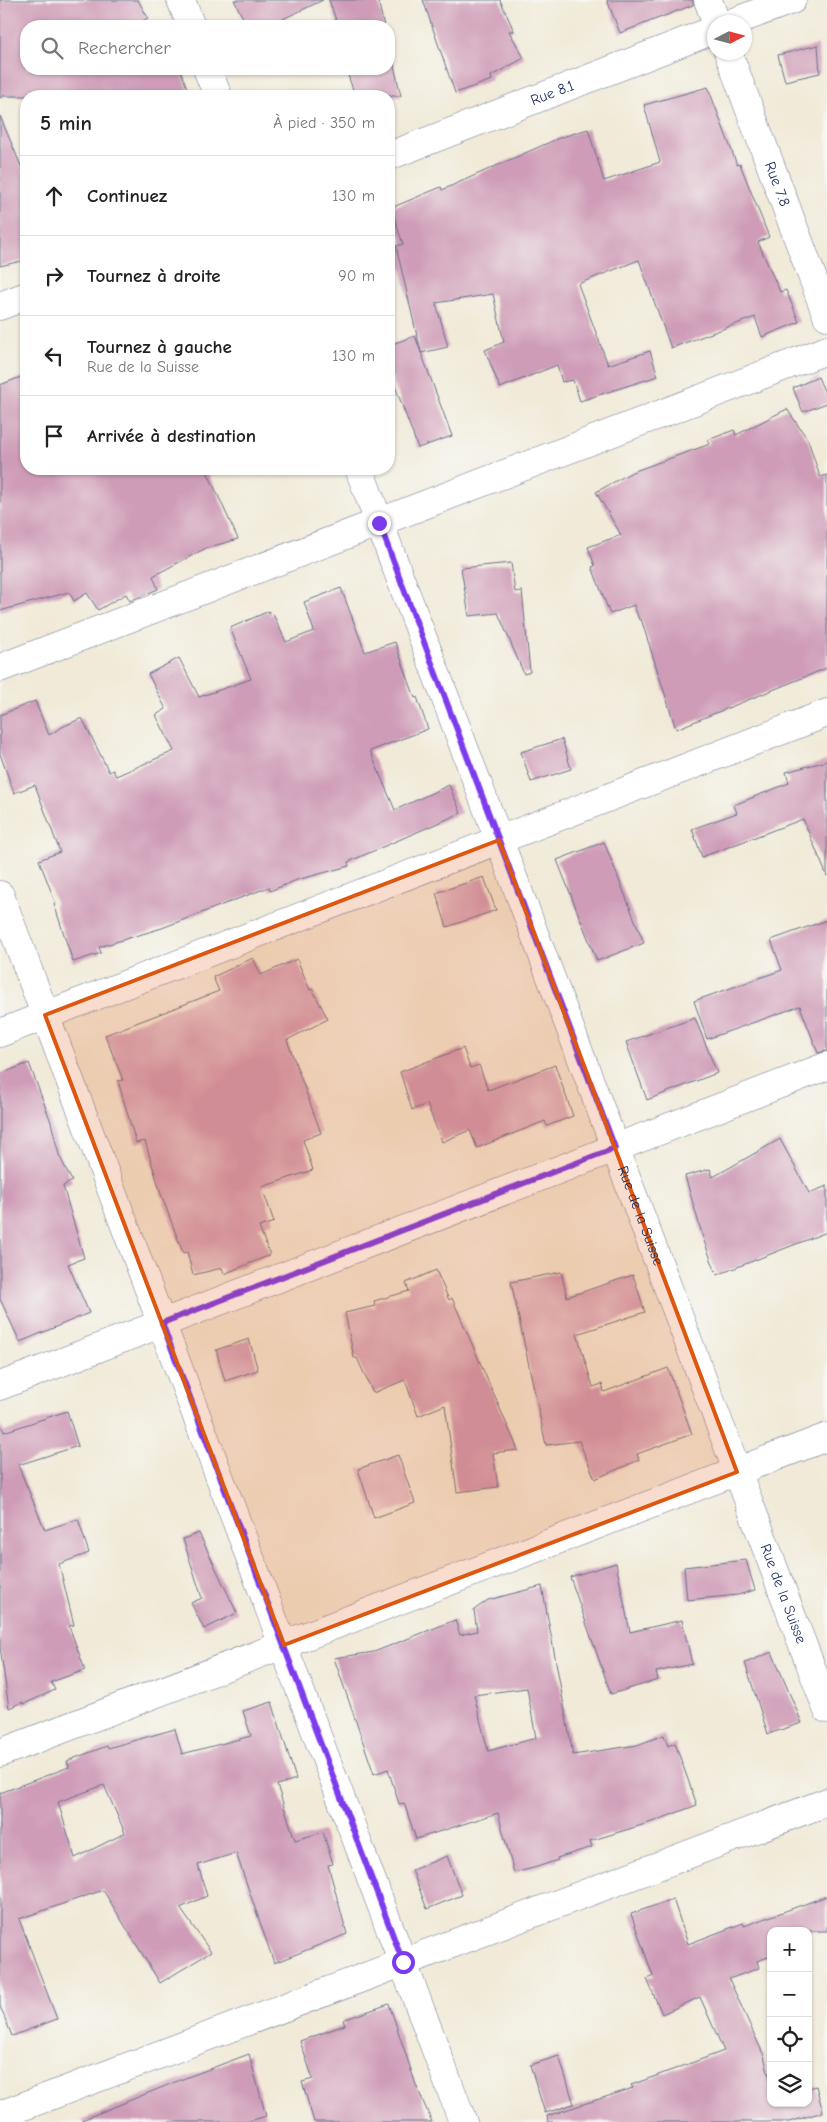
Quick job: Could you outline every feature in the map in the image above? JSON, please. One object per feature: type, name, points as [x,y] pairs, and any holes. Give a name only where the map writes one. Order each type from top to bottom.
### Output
[{"type":"street","points":[[181,0],[189,20]]},
{"type":"street","points":[[708,0],[713,15]]},
{"type":"street","points":[[752,15],[792,0]]},
{"type":"street","name":"Rue 8.1","points":[[395,154],[707,33]]},
{"type":"street","name":"Rue 7.8","points":[[731,60],[827,316]]},
{"type":"street","points":[[209,75],[216,90]]},
{"type":"street","points":[[0,306],[20,298]]},
{"type":"street","points":[[0,668],[827,350]]},
{"type":"street","name":"Rue de la Suisse","points":[[361,475],[827,1709]]},
{"type":"street","points":[[0,1032],[827,714]]},
{"type":"street","points":[[0,895],[463,2122]]},
{"type":"street","points":[[0,1386],[827,1066]]},
{"type":"street","points":[[0,1753],[827,1438]]},
{"type":"street","points":[[0,2115],[827,1802]]},
{"type":"highlighted area","points":[[499,840],[737,1472],[284,1645],[45,1015]]},
{"type":"building","points":[[0,0],[138,0],[148,18],[144,20],[20,20],[20,75],[182,75],[188,90],[20,90],[20,96],[3,96],[0,98]]},
{"type":"building","points":[[234,0],[323,0],[281,20],[244,20]]},
{"type":"building","points":[[329,0],[378,0],[383,20],[336,20]]},
{"type":"building","points":[[423,0],[500,0],[514,31],[509,31],[524,58],[491,76],[492,80],[455,93]]},
{"type":"building","points":[[607,0],[693,0],[693,5],[620,33]]},
{"type":"building","points":[[818,45],[820,73],[785,81],[778,55]]},
{"type":"building","points":[[395,70],[401,96],[395,96],[395,90],[353,90],[348,75],[395,75]]},
{"type":"building","points":[[708,87],[737,165],[740,164],[769,237],[758,242],[780,292],[786,290],[799,322],[762,337],[755,317],[671,348],[639,260],[578,284],[608,365],[650,351],[658,376],[580,401],[573,380],[562,382],[557,365],[500,388],[485,350],[504,342],[493,294],[436,303],[448,347],[421,353],[396,246],[403,244],[395,220],[395,206],[441,187],[442,190],[559,138],[588,129],[604,181],[660,162],[644,105]]},
{"type":"building","points":[[0,116],[20,164],[20,261],[0,266]]},
{"type":"building","points":[[415,336],[452,436],[418,448],[395,386],[395,343]]},
{"type":"building","points":[[20,377],[20,475],[209,475],[238,539],[206,548],[153,576],[158,589],[130,601],[126,594],[98,610],[87,593],[74,601],[69,592],[0,611],[0,385]]},
{"type":"building","points":[[818,377],[827,398],[827,403],[803,412],[793,388]]},
{"type":"building","points":[[787,409],[808,440],[820,477],[827,475],[827,668],[676,729],[641,619],[639,620],[634,605],[610,614],[592,567],[595,566],[588,547],[621,535],[596,492],[632,472],[710,444],[708,440],[734,430],[736,435]]},
{"type":"building","points":[[511,563],[515,592],[522,591],[530,672],[524,674],[498,613],[469,616],[461,568]]},
{"type":"building","points":[[341,588],[365,652],[395,642],[428,729],[370,751],[395,810],[449,785],[461,813],[348,862],[349,866],[297,880],[270,891],[269,887],[162,928],[99,947],[101,953],[73,962],[54,904],[56,904],[39,860],[60,852],[35,785],[14,793],[0,754],[0,715],[35,701],[49,735],[82,718],[109,772],[113,770],[116,776],[174,751],[156,715],[166,709],[148,674],[179,658],[199,697],[251,679],[230,628],[269,611],[270,615],[273,614],[286,642],[314,631],[304,602]]},
{"type":"building","points":[[562,739],[571,769],[531,782],[521,752]]},
{"type":"building","points":[[827,761],[827,876],[803,819],[702,857],[692,829],[737,813],[734,805],[789,783],[786,772]]},
{"type":"building","points":[[604,842],[644,943],[597,961],[557,860]]},
{"type":"building","points":[[484,877],[496,910],[447,927],[436,893]]},
{"type":"building","points":[[827,920],[827,1051],[818,1053],[800,1006],[707,1039],[694,1001],[782,970],[771,940]]},
{"type":"building","points":[[253,958],[261,975],[297,959],[310,990],[312,989],[328,1019],[287,1040],[321,1133],[303,1140],[313,1170],[262,1187],[274,1222],[259,1227],[270,1255],[224,1274],[222,1268],[193,1275],[187,1252],[183,1253],[161,1194],[145,1141],[136,1143],[118,1081],[123,1080],[105,1035],[219,991],[213,977]]},
{"type":"building","points":[[695,1018],[717,1073],[647,1100],[626,1042]]},
{"type":"building","points":[[463,1048],[470,1068],[479,1065],[488,1090],[555,1065],[573,1116],[547,1126],[545,1121],[477,1148],[470,1130],[442,1142],[427,1104],[412,1110],[400,1072]]},
{"type":"building","points":[[29,1063],[51,1122],[59,1155],[72,1181],[63,1186],[84,1258],[68,1264],[89,1313],[20,1342],[0,1299],[0,1074]]},
{"type":"building","points":[[780,1139],[809,1193],[827,1186],[827,1232],[717,1275],[704,1241],[685,1176],[710,1169],[713,1177]]},
{"type":"building","points":[[436,1270],[449,1300],[452,1298],[518,1450],[493,1453],[498,1487],[457,1492],[445,1405],[418,1416],[405,1380],[373,1393],[357,1358],[354,1358],[345,1313],[375,1306],[374,1301],[409,1291],[406,1283]]},
{"type":"building","points":[[561,1272],[567,1297],[633,1275],[645,1312],[577,1334],[593,1387],[602,1384],[604,1392],[668,1368],[692,1434],[637,1454],[639,1460],[595,1479],[579,1441],[546,1445],[511,1282]]},
{"type":"building","points":[[249,1339],[258,1370],[225,1381],[216,1350]]},
{"type":"building","points":[[67,1411],[78,1446],[18,1465],[45,1530],[78,1519],[89,1553],[59,1564],[74,1625],[69,1626],[85,1670],[51,1682],[55,1690],[24,1704],[23,1702],[9,1708],[0,1647],[0,1423],[4,1432]]},
{"type":"building","points":[[398,1455],[415,1503],[374,1518],[358,1469]]},
{"type":"building","points":[[199,1533],[237,1613],[204,1629],[191,1603],[202,1598],[183,1539]]},
{"type":"building","points":[[746,1560],[755,1590],[738,1595],[687,1600],[684,1567]]},
{"type":"building","points":[[616,1563],[630,1632],[682,1620],[692,1664],[656,1672],[658,1680],[611,1694],[570,1577]]},
{"type":"building","points":[[542,1586],[573,1755],[637,1745],[664,1735],[668,1746],[675,1743],[697,1805],[655,1821],[590,1841],[592,1847],[557,1858],[558,1860],[537,1867],[514,1873],[498,1813],[416,1839],[404,1803],[399,1804],[388,1769],[374,1774],[334,1658],[374,1652],[455,1620],[460,1635],[477,1631],[474,1610],[488,1600]],"holes":[[[527,1688],[536,1738],[488,1751],[474,1695]]]},
{"type":"building","points":[[772,1652],[802,1723],[768,1734],[745,1663]]},
{"type":"building","points":[[272,1702],[296,1779],[277,1785],[295,1840],[323,1832],[333,1864],[328,1865],[347,1934],[274,1963],[236,1853],[198,1865],[207,1896],[180,1908],[211,1952],[160,1983],[103,1890],[19,1919],[57,2019],[12,2036],[0,2006],[0,1793],[69,1767],[67,1761],[107,1746],[108,1748],[175,1729],[182,1754],[251,1736],[243,1711]],"holes":[[[104,1785],[125,1833],[75,1858],[58,1802]]]},
{"type":"building","points":[[447,1856],[462,1895],[427,1909],[412,1870]]},
{"type":"building","points":[[827,1896],[827,1931],[812,1931],[812,1927],[767,1927],[767,1957],[757,1961],[759,1968],[729,1979],[764,2056],[767,2068],[767,2107],[812,2107],[812,2087],[816,2086],[823,2112],[789,2122],[548,2122],[547,2116],[633,2088],[631,2085],[724,2051],[700,1997],[662,2014],[647,1979],[653,1976],[631,1914],[673,1899],[688,1944],[743,1923],[744,1926]]},
{"type":"building","points":[[389,2004],[416,2085],[432,2122],[314,2122],[302,2082],[313,2079],[300,2041],[345,2025],[343,2020]]},
{"type":"building","points":[[249,2054],[266,2116],[247,2122],[82,2122],[82,2120],[180,2080]]},
{"type":"building","points":[[559,2056],[574,2104],[545,2113],[530,2065]]},
{"type":"route","points":[[379,523],[615,1148],[162,1323],[403,1962]]}]
